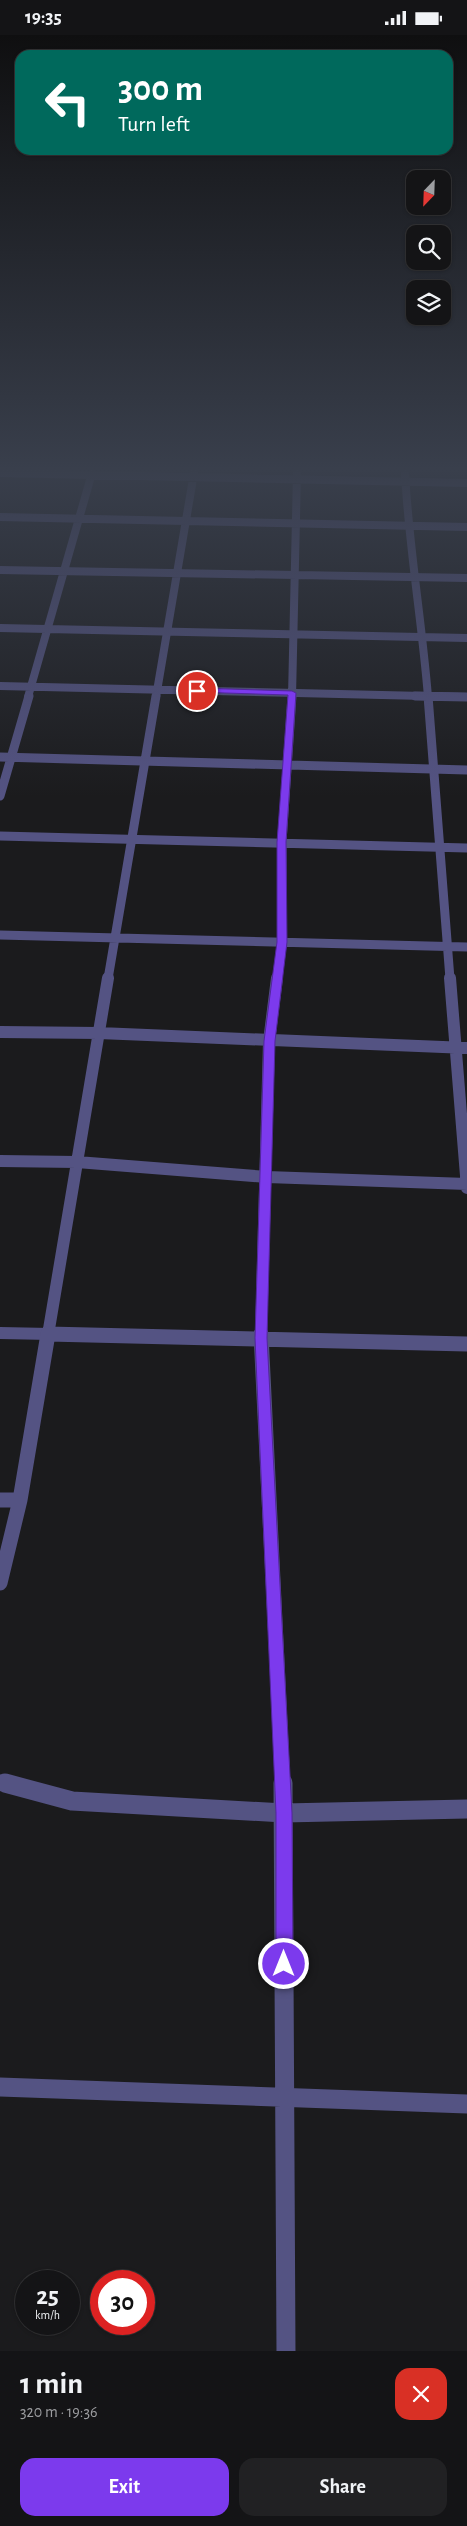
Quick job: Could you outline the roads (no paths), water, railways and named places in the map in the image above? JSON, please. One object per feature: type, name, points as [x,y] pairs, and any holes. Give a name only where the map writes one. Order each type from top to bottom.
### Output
[{"type":"street","points":[[0,796],[61,581]]},
{"type":"street","points":[[0,1583],[20,1501],[177,581]]},
{"type":"street","points":[[286,2351],[284,1813],[261,1338],[270,1041],[282,942],[282,842],[292,693],[295,581]]},
{"type":"street","points":[[0,1161],[77,1162],[267,1177],[467,1186],[462,1048],[448,946],[426,696],[423,637],[416,581]]},
{"type":"street","points":[[0,627],[467,638]]},
{"type":"street","points":[[0,686],[467,697]]},
{"type":"street","points":[[0,757],[467,770]]},
{"type":"street","points":[[0,836],[467,848]]},
{"type":"street","points":[[0,935],[467,947]]},
{"type":"street","points":[[0,1032],[100,1033],[462,1048]]},
{"type":"street","points":[[0,1333],[467,1343]]},
{"type":"street","points":[[0,1500],[20,1501]]},
{"type":"street","points":[[0,1782],[72,1801],[284,1813],[467,1809]]},
{"type":"street","points":[[0,2087],[467,2103]]}]
